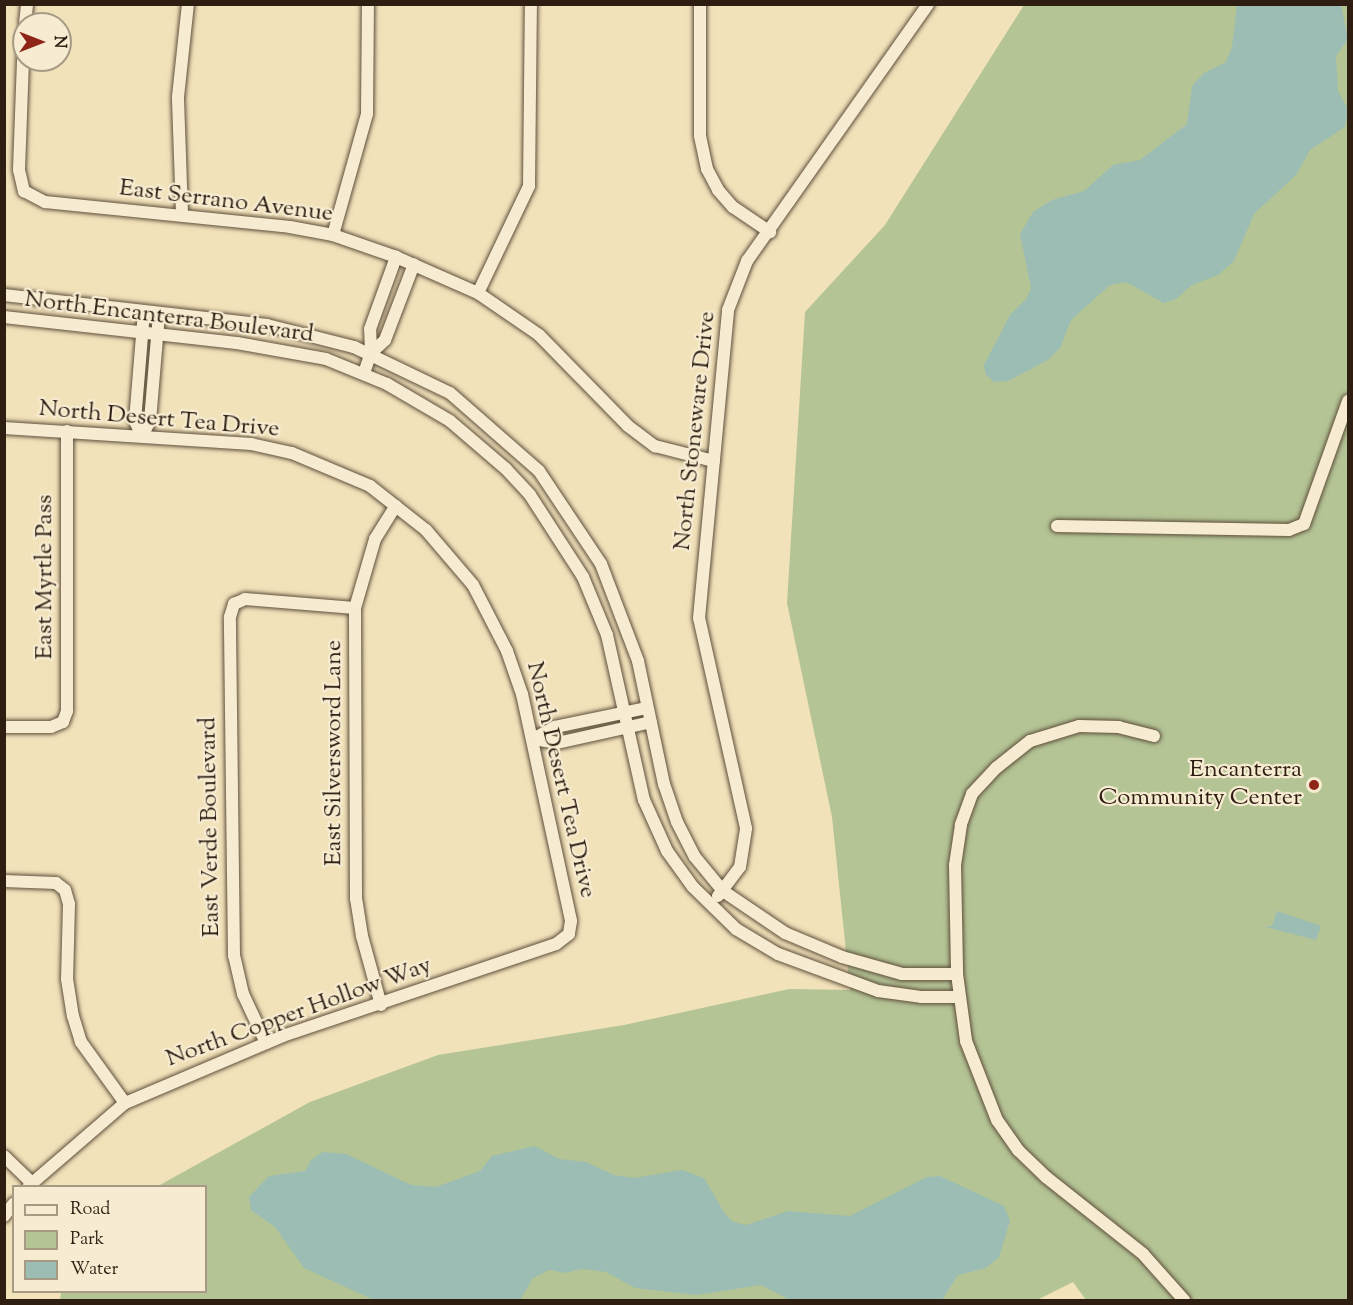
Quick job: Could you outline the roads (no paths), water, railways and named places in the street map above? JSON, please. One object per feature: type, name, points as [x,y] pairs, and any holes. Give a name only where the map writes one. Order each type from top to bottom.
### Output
[{"type":"street","points":[[182,214],[178,97],[188,4]]},
{"type":"street","points":[[333,235],[367,114],[368,4]]},
{"type":"street","points":[[478,293],[529,186],[531,4]]},
{"type":"street","points":[[700,4],[700,136],[707,169],[718,190],[734,207],[770,232]]},
{"type":"street","name":"North Stoneware Drive","points":[[708,903],[723,891],[740,867],[746,828],[699,618],[728,310],[747,261],[770,232],[925,5]]},
{"type":"street","name":"East Serrano Avenue","points":[[23,72],[19,170],[24,191],[45,202],[182,214],[333,235],[414,264],[478,293],[539,335],[628,426],[655,446],[714,461]]},
{"type":"street","points":[[364,373],[371,353],[369,329],[396,257]]},
{"type":"street","points":[[371,353],[385,340],[414,264]]},
{"type":"street","name":"North Encanterra Boulevard","points":[[4,295],[267,324],[371,353],[450,393],[539,471],[602,564],[624,617],[676,822],[695,857],[723,891],[785,933],[842,957],[902,975],[957,974]]},
{"type":"street","points":[[142,436],[135,421],[144,312]]},
{"type":"street","points":[[142,436],[150,422],[159,313]]},
{"type":"street","name":"North Encanterra Boulevard","points":[[4,317],[284,350],[364,373],[450,422],[498,462],[530,495],[566,545],[588,587],[607,635],[653,824],[693,887],[708,903],[753,940],[812,967],[878,991],[921,998],[958,997]]},
{"type":"street","points":[[1058,526],[1289,530],[1304,524],[1348,401]]},
{"type":"street","name":"North Desert Tea Drive","points":[[4,428],[251,444],[291,453],[370,486],[426,530],[473,585],[507,651],[533,739],[571,921],[569,934]]},
{"type":"street","name":"East Myrtle Pass","points":[[4,727],[51,727],[63,722],[67,711],[67,431]]},
{"type":"street","name":"East Silversword Lane","points":[[381,1005],[362,936],[356,899],[356,608],[375,539],[396,506]]},
{"type":"street","name":"East Verde Boulevard","points":[[266,1043],[243,994],[234,956],[230,617],[234,604],[245,599],[356,608]]},
{"type":"street","points":[[533,739],[555,727],[647,708]]},
{"type":"street","points":[[533,739],[557,743],[651,722]]},
{"type":"street","points":[[1154,736],[1100,725],[1079,726],[1040,738],[996,768],[972,794],[961,825],[955,865],[958,997],[966,1041],[978,1078],[997,1120],[1018,1150],[1074,1203],[1143,1254],[1184,1300]]},
{"type":"street","points":[[4,881],[56,882],[65,891],[69,904],[67,979],[73,1016],[81,1042],[125,1103]]},
{"type":"street","name":"North Copper Hollow Way","points":[[31,1185],[125,1103],[266,1043],[556,944],[569,934]]},
{"type":"street","points":[[4,1155],[31,1185]]},
{"type":"water","points":[[1237,5],[1341,5],[1348,39],[1336,56],[1338,91],[1348,109],[1345,127],[1310,150],[1296,175],[1254,214],[1234,261],[1218,275],[1192,285],[1176,299],[1164,303],[1126,282],[1110,285],[1071,320],[1060,348],[1048,360],[1008,381],[994,382],[986,375],[984,365],[1010,315],[1027,298],[1031,288],[1020,234],[1033,212],[1052,200],[1084,191],[1113,165],[1140,160],[1187,124],[1192,86],[1204,73],[1226,62],[1232,47]]},
{"type":"water","points":[[1277,911],[1321,926],[1316,940],[1265,927],[1272,926]]},
{"type":"water","points":[[535,1146],[559,1159],[586,1162],[614,1175],[634,1178],[682,1170],[704,1178],[725,1214],[733,1222],[746,1225],[788,1211],[850,1216],[927,1177],[940,1176],[1004,1206],[1010,1221],[999,1257],[986,1268],[958,1275],[942,1300],[790,1300],[761,1285],[696,1295],[635,1288],[606,1272],[582,1269],[565,1273],[549,1270],[533,1278],[520,1300],[374,1300],[304,1268],[275,1227],[251,1210],[249,1197],[269,1176],[305,1171],[311,1160],[323,1152],[346,1154],[411,1185],[436,1187],[480,1171],[492,1156]]},
{"type":"place","name":"Encanterra Community Center","points":[[1314,785]]}]
